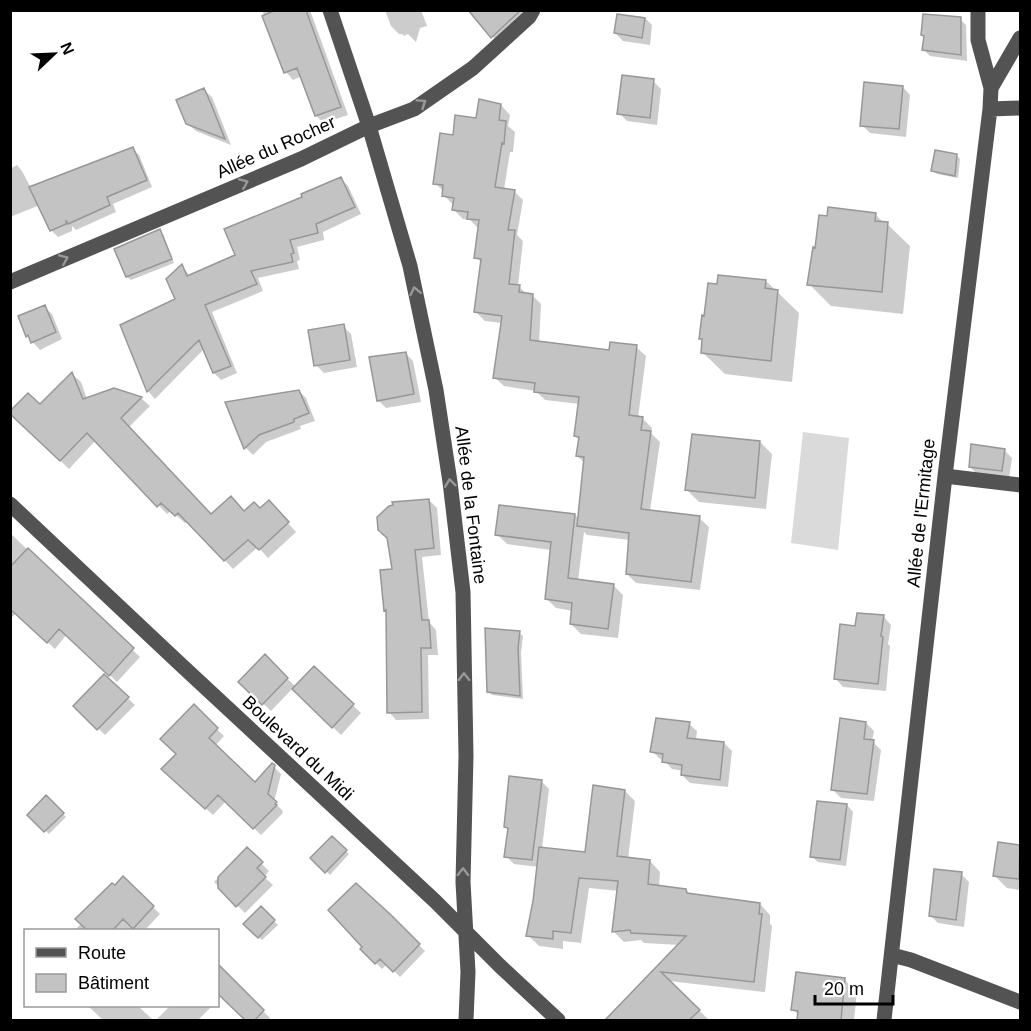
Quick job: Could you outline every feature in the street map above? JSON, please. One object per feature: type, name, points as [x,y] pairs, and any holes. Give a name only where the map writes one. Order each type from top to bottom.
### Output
[{"type":"street","name":"Allée de la Fontaine","points":[[330,10],[369,126],[410,266],[436,390],[451,493],[463,591],[466,756],[463,882],[468,972],[466,1020]]},
{"type":"street","name":"Allée du Rocher","points":[[10,282],[301,159],[369,126],[414,109],[473,68],[529,17],[533,10]]},
{"type":"street","name":"Allée de l'Ermitage","points":[[884,1020],[945,476],[990,109],[991,88],[978,39],[978,10]]},
{"type":"street","points":[[991,88],[1020,38]]},
{"type":"street","points":[[990,109],[1020,108]]},
{"type":"street","points":[[945,476],[1020,485]]},
{"type":"street","name":"Boulevard du Midi","points":[[10,504],[558,1020]]},
{"type":"street","points":[[892,955],[911,960],[1020,1002]]},
{"type":"shaded area","points":[[803,432],[849,438],[838,550],[791,543]]},
{"type":"building","points":[[276,10],[306,10],[341,107],[315,116],[297,68],[284,73],[262,16]]},
{"type":"building","points":[[468,10],[521,10],[491,38]]},
{"type":"building","points":[[617,14],[645,18],[642,38],[614,33]]},
{"type":"building","points":[[923,14],[961,17],[961,55],[922,50]]},
{"type":"building","points":[[622,75],[654,79],[650,118],[617,114]]},
{"type":"building","points":[[864,82],[903,86],[899,129],[860,126]]},
{"type":"building","points":[[204,88],[225,139],[186,124],[176,100]]},
{"type":"building","points":[[479,99],[501,104],[499,120],[506,121],[504,144],[502,143],[495,187],[515,190],[508,230],[515,230],[509,284],[520,285],[519,292],[533,294],[530,340],[609,350],[610,342],[637,345],[629,415],[643,417],[641,430],[651,431],[641,509],[700,516],[691,582],[626,574],[629,533],[577,526],[584,457],[576,456],[579,437],[574,436],[579,397],[534,392],[535,383],[493,378],[502,316],[474,312],[481,259],[474,258],[479,220],[467,219],[468,212],[452,210],[454,198],[442,196],[443,185],[433,184],[440,133],[453,135],[455,115],[476,118]]},
{"type":"building","points":[[133,147],[147,180],[107,197],[110,205],[68,224],[66,220],[66,224],[50,231],[29,187]]},
{"type":"building","points":[[935,150],[957,154],[955,176],[931,171]]},
{"type":"building","points":[[341,177],[355,207],[316,224],[318,233],[290,240],[294,253],[291,254],[293,262],[251,271],[257,284],[205,305],[231,366],[213,373],[199,340],[147,392],[120,325],[175,299],[166,279],[182,264],[187,276],[235,255],[224,229],[302,197],[301,194]]},
{"type":"building","points":[[828,207],[876,213],[875,221],[888,222],[882,292],[807,285],[819,215],[827,216]]},
{"type":"building","points":[[160,229],[172,259],[126,277],[114,249]]},
{"type":"building","points":[[718,275],[766,280],[765,288],[778,290],[771,361],[701,353],[702,339],[699,339],[708,283],[717,284]]},
{"type":"building","points":[[45,305],[56,332],[31,343],[28,335],[26,337],[18,316]]},
{"type":"building","points":[[344,324],[350,360],[314,366],[308,330]]},
{"type":"building","points":[[406,352],[414,394],[377,401],[369,357]]},
{"type":"building","points":[[72,372],[83,399],[114,388],[142,397],[121,418],[211,514],[231,496],[244,511],[254,502],[260,508],[269,500],[289,522],[259,550],[248,540],[224,561],[178,513],[175,516],[161,503],[157,507],[87,433],[60,461],[10,414],[10,411],[28,393],[40,404]]},
{"type":"building","points":[[299,390],[309,413],[294,419],[294,422],[259,435],[244,449],[225,402]]},
{"type":"building","points":[[692,434],[760,441],[755,498],[685,490]]},
{"type":"building","points":[[971,444],[1005,449],[1002,471],[969,467]]},
{"type":"building","points":[[429,499],[434,548],[415,550],[422,620],[429,620],[431,648],[421,648],[422,712],[387,713],[386,610],[384,611],[380,570],[392,569],[387,538],[378,530],[377,517],[393,505],[392,502]]},
{"type":"building","points":[[499,505],[575,514],[568,578],[614,584],[608,629],[570,624],[572,603],[545,599],[551,542],[495,535]]},
{"type":"building","points":[[28,548],[134,648],[109,676],[59,629],[47,643],[10,609],[10,567]]},
{"type":"building","points":[[857,613],[884,615],[878,684],[834,679],[840,624],[855,626]]},
{"type":"building","points":[[485,628],[520,631],[518,648],[520,696],[487,692]]},
{"type":"building","points":[[265,654],[288,678],[262,705],[238,682]]},
{"type":"building","points":[[314,666],[354,704],[332,728],[292,689]]},
{"type":"building","points":[[104,674],[129,697],[97,730],[73,706]]},
{"type":"building","points":[[194,704],[218,728],[209,738],[255,782],[272,763],[275,765],[268,794],[277,802],[275,804],[277,805],[253,829],[218,795],[205,809],[161,769],[176,754],[160,739]]},
{"type":"building","points":[[656,718],[690,722],[687,738],[724,742],[720,780],[681,775],[682,765],[662,762],[663,754],[650,752]]},
{"type":"building","points":[[840,718],[866,722],[864,739],[874,740],[867,794],[831,790]]},
{"type":"building","points":[[509,776],[542,780],[532,860],[504,857],[508,828],[504,827]]},
{"type":"building","points":[[593,785],[625,790],[617,856],[650,860],[648,884],[686,889],[687,893],[760,903],[759,914],[762,914],[754,982],[661,972],[700,1010],[689,1020],[605,1020],[686,936],[631,933],[630,930],[612,932],[618,881],[579,878],[571,933],[553,931],[553,939],[526,936],[533,901],[539,847],[585,852]]},
{"type":"building","points":[[46,795],[64,813],[44,832],[27,815]]},
{"type":"building","points":[[817,801],[847,804],[840,860],[810,857]]},
{"type":"building","points":[[332,836],[347,850],[325,873],[310,858]]},
{"type":"building","points":[[998,842],[1020,845],[1019,879],[993,876]]},
{"type":"building","points":[[247,847],[263,862],[257,868],[266,877],[236,907],[218,888],[218,877]]},
{"type":"building","points":[[934,869],[962,872],[956,920],[929,916]]},
{"type":"building","points":[[123,876],[154,906],[133,929],[123,919],[114,929],[86,929],[75,919],[112,883],[115,885]]},
{"type":"building","points":[[356,883],[420,944],[393,972],[380,959],[375,964],[328,910]]},
{"type":"building","points":[[261,906],[275,920],[258,938],[243,924]]},
{"type":"building","points":[[219,965],[264,1010],[255,1020],[245,1020],[219,995]]},
{"type":"building","points":[[796,972],[845,978],[841,1020],[797,1020],[798,1011],[791,1010]]}]
